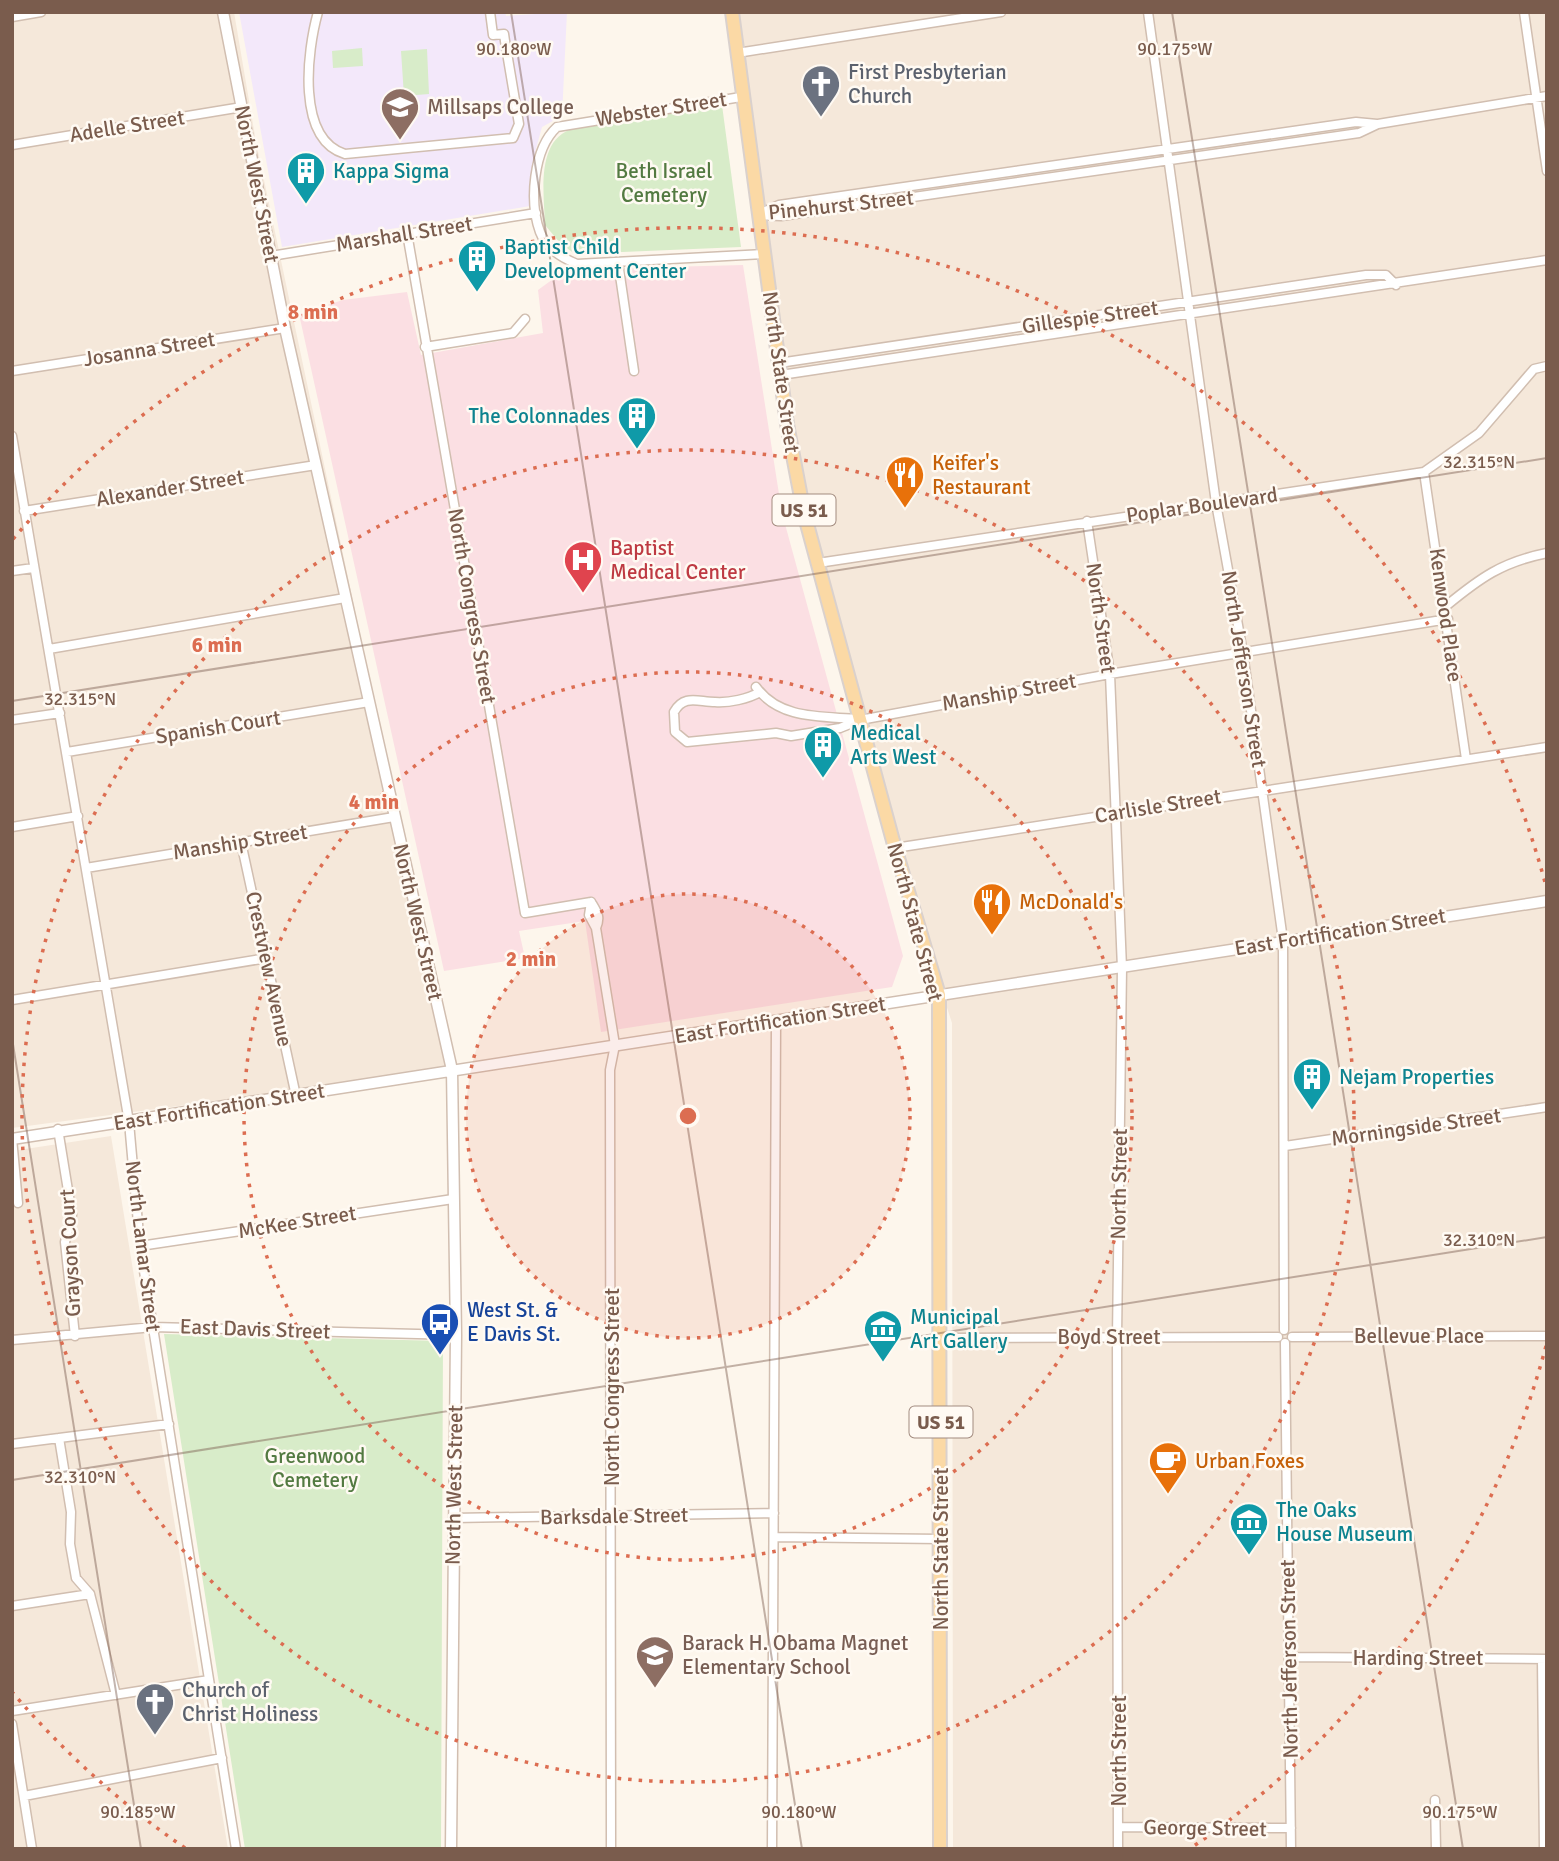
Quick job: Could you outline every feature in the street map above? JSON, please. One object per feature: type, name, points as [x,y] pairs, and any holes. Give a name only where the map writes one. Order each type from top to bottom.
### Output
[{"type":"main road","name":"North State Street","points":[[732,12],[741,97],[800,494],[895,848],[939,995],[940,1849]]},
{"type":"street","points":[[12,17],[41,12]]},
{"type":"street","name":"North West Street","points":[[223,12],[285,328],[452,1070],[456,1335],[450,1849]]},
{"type":"street","points":[[318,12],[308,46],[315,124],[327,146],[345,154],[513,138],[519,124],[504,34],[493,35],[489,12]]},
{"type":"street","points":[[737,53],[1001,12]]},
{"type":"street","name":"North Jefferson Street","points":[[1148,12],[1216,503],[1243,653],[1283,940],[1291,1849]]},
{"type":"street","points":[[1524,12],[1547,171]]},
{"type":"street","name":"Pinehurst Street","points":[[758,215],[779,205],[1274,133],[1356,122],[1378,124],[1547,96]]},
{"type":"street","name":"Webster Street","points":[[536,213],[537,177],[546,140],[557,127],[568,123],[741,97]]},
{"type":"street","name":"Adelle Street","points":[[12,145],[242,107]]},
{"type":"street","name":"Pinehurst Street","points":[[758,215],[781,216],[1168,162],[1359,133],[1378,124]]},
{"type":"street","points":[[1274,133],[1276,146]]},
{"type":"street","points":[[1096,158],[1098,172]]},
{"type":"street","points":[[1019,170],[1021,183]]},
{"type":"street","points":[[536,213],[541,233],[554,250],[576,264],[764,254]]},
{"type":"street","name":"Marshall Street","points":[[271,256],[536,213]]},
{"type":"street","name":"North Congress Street","points":[[407,233],[525,913],[591,902],[598,913],[596,928],[615,1045],[610,1070],[613,1516],[611,1849]]},
{"type":"street","name":"Gillespie Street","points":[[780,369],[1191,316],[1547,260]]},
{"type":"street","points":[[618,262],[634,371]]},
{"type":"street","name":"Gillespie Street","points":[[780,369],[1374,274],[1386,275],[1396,285]]},
{"type":"street","points":[[425,347],[513,333],[525,319]]},
{"type":"street","name":"Josanna Street","points":[[12,370],[285,328]]},
{"type":"street","name":"Poplar Boulevard","points":[[818,564],[1424,472],[1479,433],[1534,369],[1547,366]]},
{"type":"street","name":"North Lamar Street","points":[[12,436],[15,469],[67,752],[129,1122],[141,1246],[236,1849]]},
{"type":"street","name":"Alexander Street","points":[[24,511],[316,465]]},
{"type":"street","name":"Kenwood Place","points":[[1424,472],[1446,606],[1466,759]]},
{"type":"street","name":"North Street","points":[[1087,522],[1110,674],[1122,968],[1117,1337],[1118,1849]]},
{"type":"street","points":[[1446,606],[1491,571],[1517,559],[1547,553]]},
{"type":"street","points":[[12,572],[33,568]]},
{"type":"street","points":[[49,649],[345,598]]},
{"type":"street","name":"Manship Street","points":[[860,720],[820,718],[792,712],[758,690],[751,697],[716,703],[695,699],[682,702],[674,712],[675,732],[687,742],[776,733],[791,736],[840,728],[860,720],[1110,674],[1448,620]]},
{"type":"street","name":"Spanish Court","points":[[67,752],[369,702]]},
{"type":"street","points":[[12,720],[60,713]]},
{"type":"street","name":"Carlisle Street","points":[[895,848],[1547,747]]},
{"type":"street","points":[[12,827],[78,816]]},
{"type":"street","name":"Manship Street","points":[[86,868],[394,817]]},
{"type":"street","name":"Crestview Avenue","points":[[242,842],[296,1096]]},
{"type":"street","name":"East Fortification Street","points":[[12,1139],[58,1129],[129,1122],[1122,968],[1283,940],[1547,901]]},
{"type":"street","points":[[12,1000],[267,958]]},
{"type":"street","points":[[772,1849],[776,1022]]},
{"type":"street","name":"Morningside Street","points":[[1285,1146],[1547,1107]]},
{"type":"street","name":"Grayson Court","points":[[58,1129],[72,1215],[65,1242],[75,1336]]},
{"type":"street","points":[[12,1139],[18,1203]]},
{"type":"street","name":"McKee Street","points":[[141,1246],[453,1199]]},
{"type":"street","name":"East Davis Street","points":[[12,1340],[153,1327],[456,1335]]},
{"type":"street","name":"Bellevue Place","points":[[1285,1337],[1547,1336]]},
{"type":"street","name":"Boyd Street","points":[[940,1338],[1285,1337]]},
{"type":"street","points":[[12,1444],[169,1424]]},
{"type":"street","points":[[59,1438],[71,1512],[69,1544],[75,1578],[90,1594],[116,1695]]},
{"type":"street","name":"Barksdale Street","points":[[453,1518],[774,1513]]},
{"type":"street","points":[[774,1537],[941,1539]]},
{"type":"street","points":[[12,1606],[90,1594]]},
{"type":"street","name":"Harding Street","points":[[1290,1657],[1545,1659]]},
{"type":"street","points":[[1544,1849],[1545,1659]]},
{"type":"street","points":[[12,1711],[209,1680]]},
{"type":"street","points":[[12,1724],[32,1849]]},
{"type":"street","points":[[24,1797],[128,1779],[222,1758]]},
{"type":"street","points":[[1436,1800],[1436,1849]]},
{"type":"street","name":"George Street","points":[[1119,1827],[1291,1828]]},
{"type":"shaded area","points":[[12,12],[234,12],[256,142],[452,1070],[12,1128]]},
{"type":"shaded area","name":"Millsaps College","points":[[239,12],[505,12],[506,16],[567,12],[562,116],[542,127],[534,156],[530,206],[282,247]]},
{"type":"shaded area","points":[[733,12],[1547,12],[1547,1849],[953,1849],[952,1023],[895,848],[818,563],[779,363]]},
{"type":"shaded area","name":"Baptist Medical Center","points":[[743,265],[782,513],[903,956],[892,987],[601,1032],[585,921],[519,931],[525,958],[444,971],[299,314],[343,300],[407,292],[421,355],[543,333],[538,290],[560,274],[590,269]]},
{"type":"shaded area","points":[[111,1136],[228,1849],[12,1849],[12,1151]]},
{"type":"green space","points":[[362,48],[363,66],[333,68],[332,51]]},
{"type":"green space","points":[[427,49],[429,94],[404,96],[401,51]]},
{"type":"green space","name":"Beth Israel Cemetery","points":[[722,105],[741,247],[575,254],[560,243],[545,225],[545,168],[553,143],[562,134],[575,128]]},
{"type":"green space","name":"Greenwood Cemetery","points":[[164,1334],[443,1341],[441,1849],[245,1849]]},
{"type":"place","name":"First Presbyterian Church","points":[[821,118]]},
{"type":"place","name":"Millsaps College","points":[[400,141]]},
{"type":"place","name":"Kappa Sigma","points":[[306,205]]},
{"type":"place","name":"Baptist Child Development Center","points":[[477,293]]},
{"type":"place","name":"The Colonnades","points":[[637,450]]},
{"type":"place","name":"Keifer's Restaurant","points":[[905,509]]},
{"type":"place","name":"Baptist Medical Center","points":[[583,594]]},
{"type":"place","name":"Medical Arts West","points":[[823,779]]},
{"type":"place","name":"McDonald's","points":[[992,936]]},
{"type":"place","name":"Nejam Properties","points":[[1312,1111]]},
{"type":"place","name":"West St. & E Davis St.","points":[[440,1356]]},
{"type":"place","name":"Municipal Art Gallery","points":[[883,1363]]},
{"type":"place","name":"Urban Foxes","points":[[1168,1495]]},
{"type":"place","name":"The Oaks House Museum","points":[[1249,1556]]},
{"type":"place","name":"Barack H. Obama Magnet Elementary School","points":[[655,1689]]},
{"type":"place","name":"Church of Christ Holiness","points":[[155,1736]]}]
